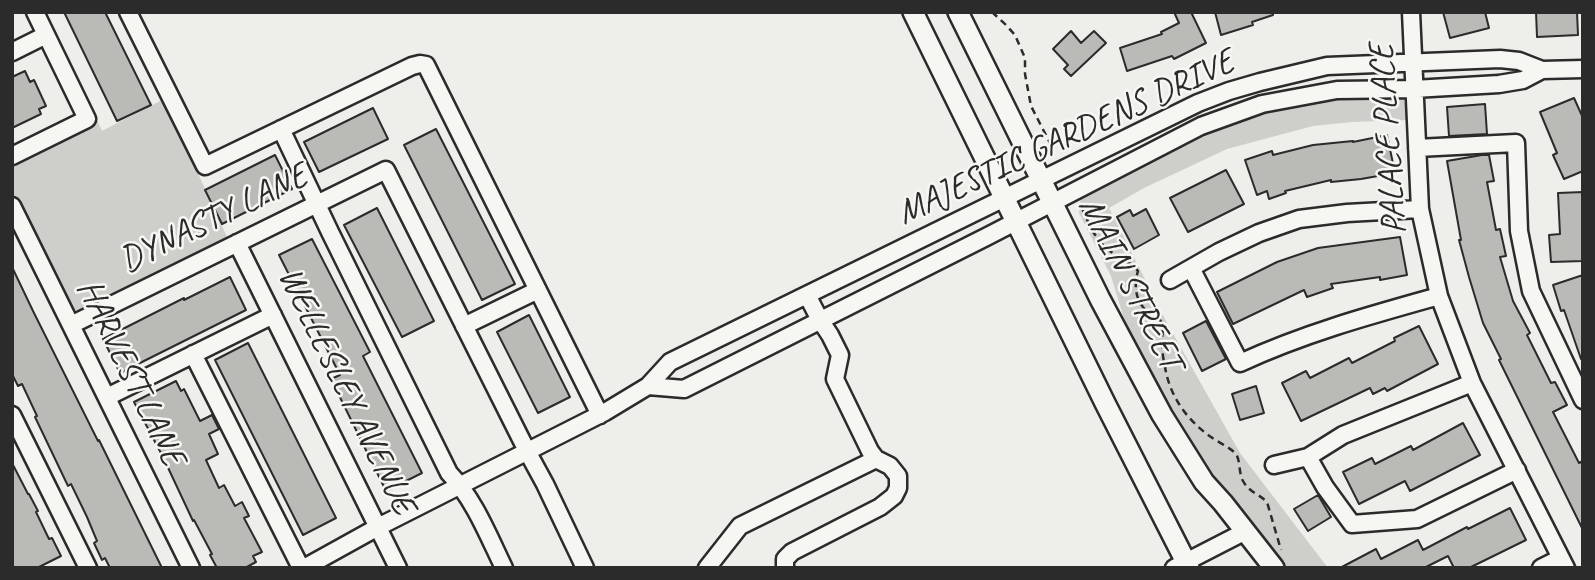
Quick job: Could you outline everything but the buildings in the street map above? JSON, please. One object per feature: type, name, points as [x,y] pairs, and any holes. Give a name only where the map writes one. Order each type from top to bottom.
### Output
[{"type":"main road","points":[[913,12],[1183,566]]},
{"type":"main road","name":"MAIN STREET","points":[[958,12],[1100,299],[1162,415],[1204,482],[1245,531],[1278,561]]},
{"type":"street","points":[[12,156],[88,119],[35,12]]},
{"type":"street","points":[[128,12],[205,166],[412,66],[426,65],[600,415]]},
{"type":"street","name":"PALACE PLACE","points":[[1411,12],[1420,209],[1439,296],[1472,383],[1564,563]]},
{"type":"street","points":[[12,52],[46,35]]},
{"type":"street","name":"MAJESTIC GARDENS DRIVE","points":[[302,568],[600,415],[648,386],[670,362],[1198,103],[1260,82],[1327,66],[1500,59],[1520,61],[1542,70],[1583,69]]},
{"type":"street","name":"MAJESTIC GARDENS DRIVE","points":[[648,386],[684,389],[1201,126],[1262,104],[1337,90],[1499,84],[1523,80],[1542,70]]},
{"type":"street","points":[[281,129],[449,472],[469,497],[504,568]]},
{"type":"street","points":[[1417,148],[1516,143],[1519,231],[1531,290],[1583,400]]},
{"type":"street","name":"DYNASTY LANE","points":[[71,325],[386,170],[464,326]]},
{"type":"street","name":"HARVEST LANE","points":[[12,206],[191,568]]},
{"type":"street","points":[[1170,280],[1259,233],[1299,219],[1420,209]]},
{"type":"street","name":"WELLESLEY AVENUE","points":[[237,243],[398,568]]},
{"type":"street","points":[[1191,268],[1240,363],[1281,344],[1439,296]]},
{"type":"street","points":[[538,290],[464,326],[585,568]]},
{"type":"street","points":[[785,568],[785,559],[792,552],[880,507],[894,496],[898,488],[898,476],[890,466],[876,459],[870,452],[835,379],[840,355],[807,295]]},
{"type":"street","points":[[107,397],[274,315]]},
{"type":"street","points":[[193,354],[302,568]]},
{"type":"street","points":[[1274,465],[1308,457],[1343,435],[1472,383]]},
{"type":"street","points":[[12,415],[88,568]]},
{"type":"street","points":[[1308,457],[1325,487],[1352,524],[1417,519],[1517,470]]},
{"type":"street","points":[[706,568],[740,526],[876,459]]},
{"type":"street","points":[[1183,566],[1245,531]]},
{"type":"street","points":[[1541,568],[1564,563]]},
{"type":"path","points":[[992,12],[1015,35],[1025,58],[1029,99],[1051,145],[1051,152]]},
{"type":"path","points":[[1082,208],[1102,244],[1138,271],[1135,287],[1137,295],[1145,309],[1158,317],[1163,326],[1167,379],[1177,401],[1192,422],[1235,452],[1243,482],[1267,502],[1278,561]]},
{"type":"shaded area","points":[[1393,96],[1403,98],[1408,120],[1313,126],[1227,149],[1144,188],[1109,208],[1167,323],[1240,453],[1328,568],[1280,568],[1229,503],[1128,332],[1111,276],[1079,213],[1081,193],[1202,134],[1250,116],[1330,100]]},
{"type":"shaded area","points":[[164,99],[227,237],[78,310],[73,310],[67,304],[12,194],[12,163],[97,120],[102,131]]}]
